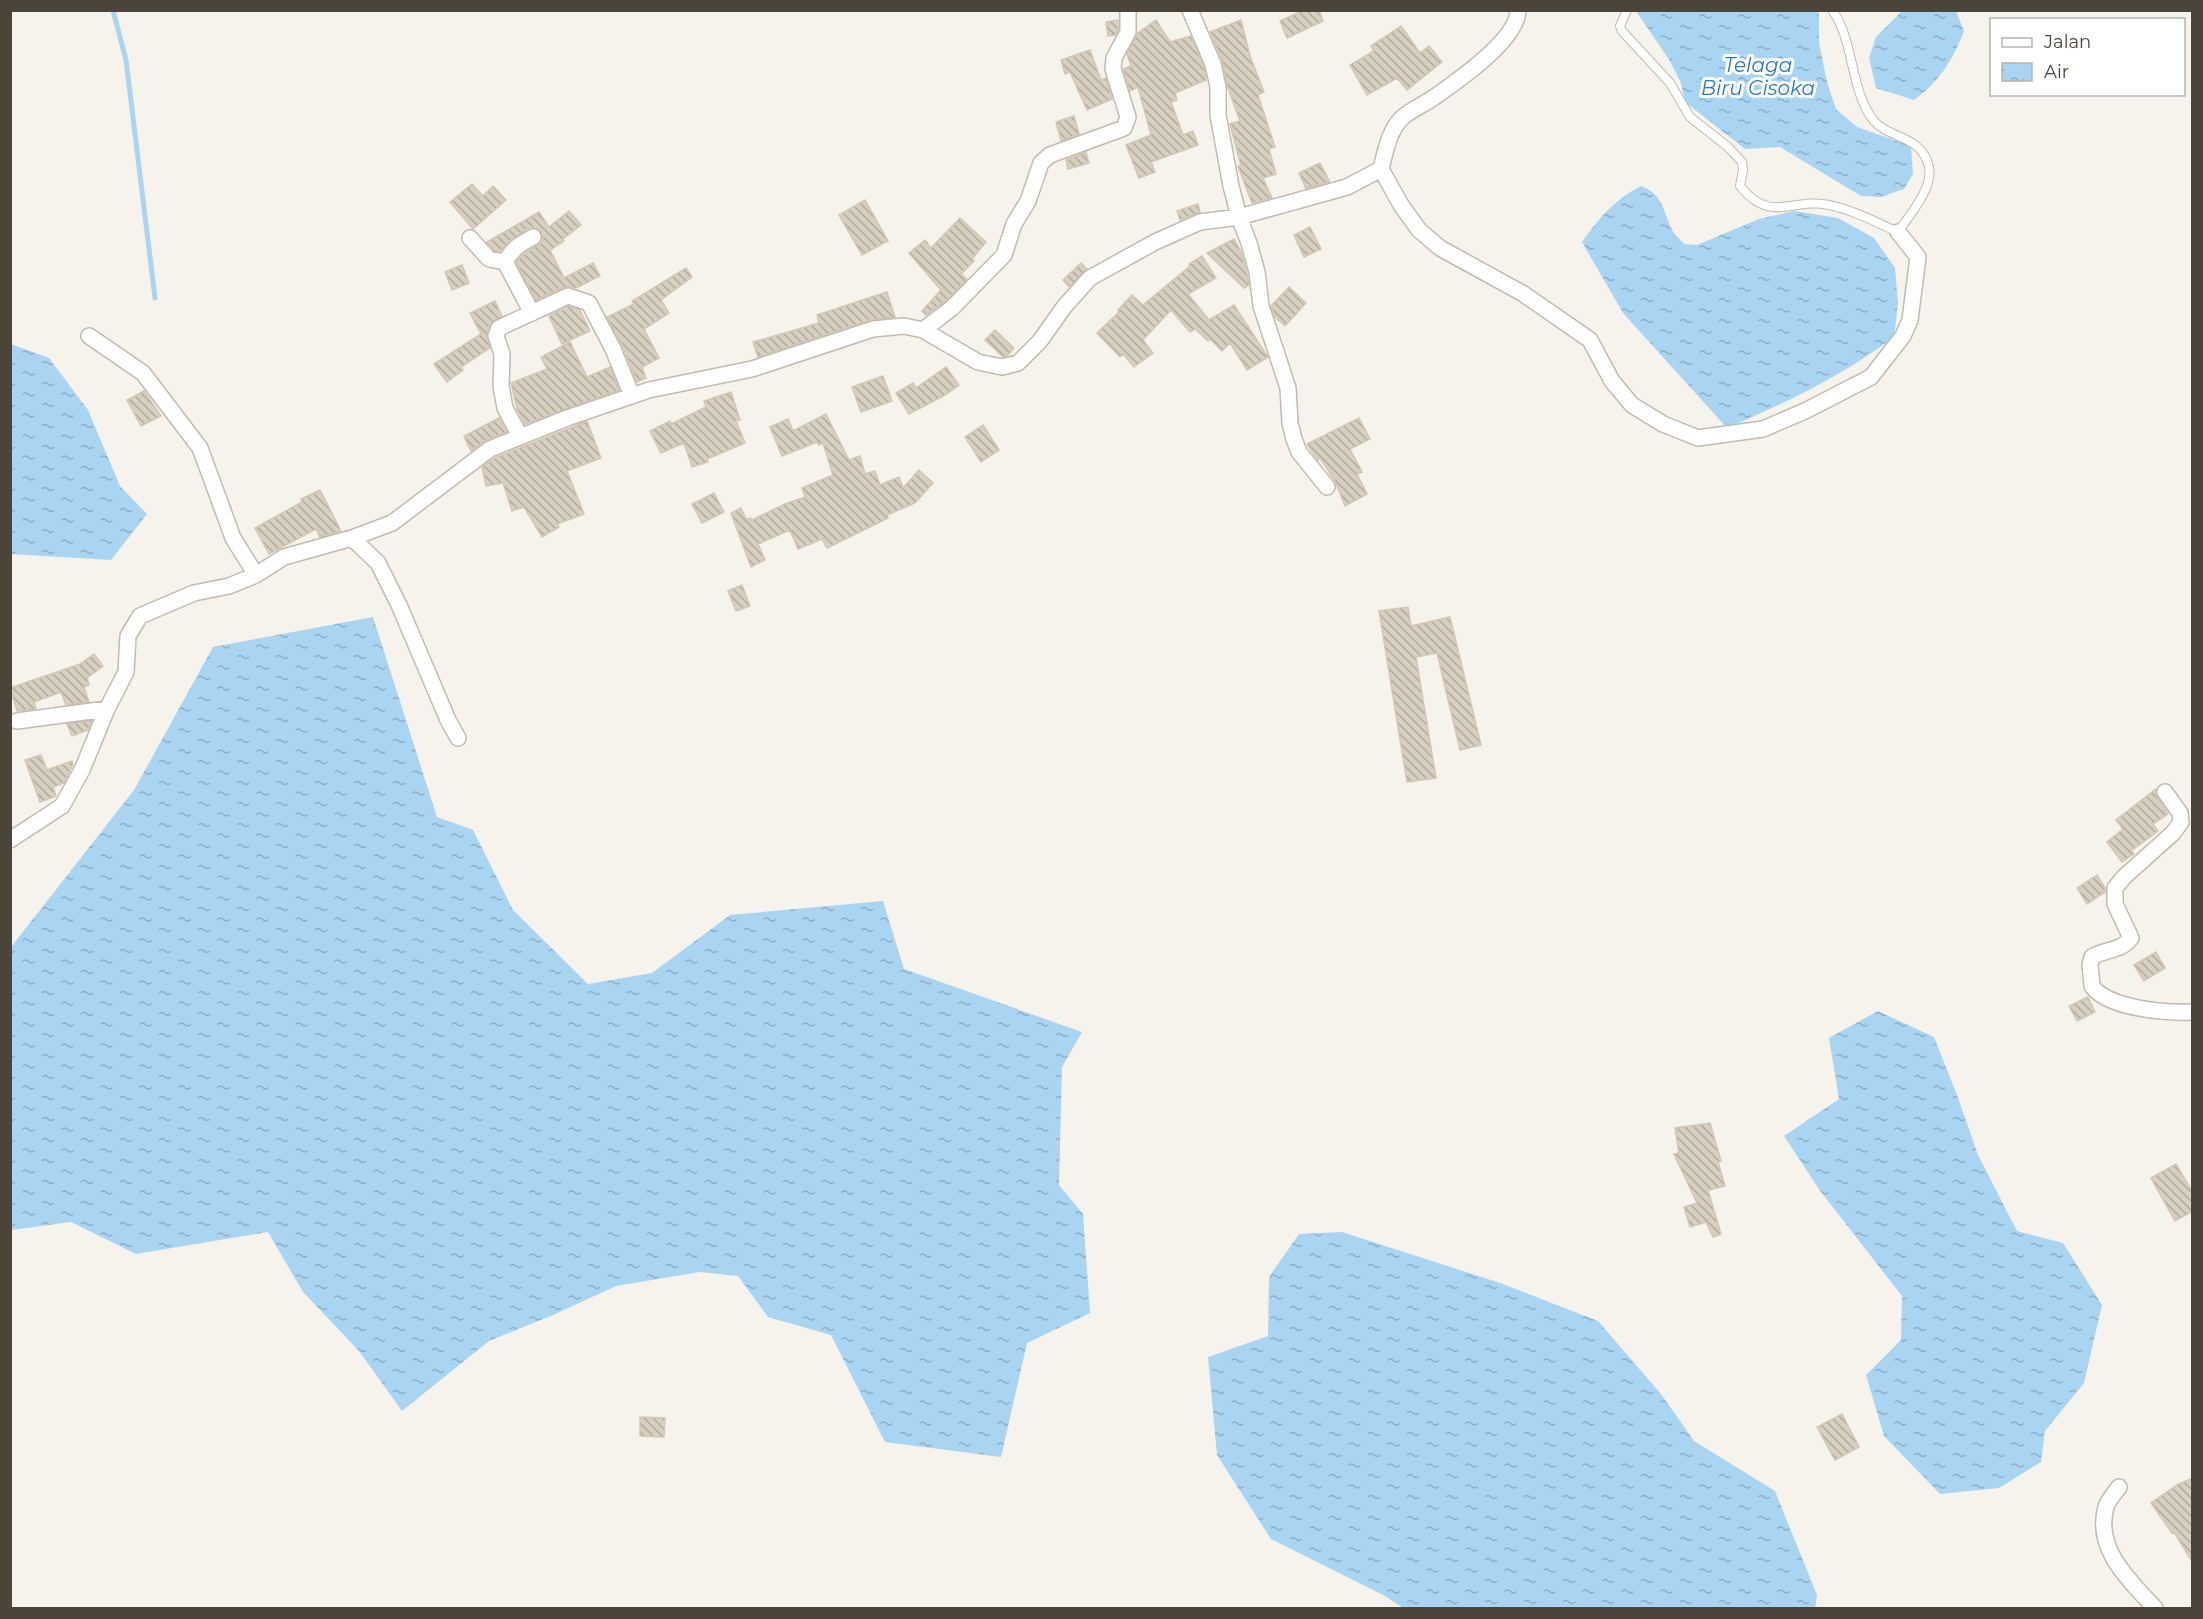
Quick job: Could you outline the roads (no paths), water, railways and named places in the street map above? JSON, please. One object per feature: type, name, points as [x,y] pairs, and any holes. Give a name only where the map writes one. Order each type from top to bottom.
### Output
[{"type":"street","points":[[923,330],[960,300],[1004,255],[1014,224],[1028,201],[1041,163],[1050,155],[1124,128],[1128,117],[1113,69],[1114,58],[1128,32],[1128,10]]},
{"type":"street","points":[[1190,10],[1213,64],[1218,87],[1218,115],[1239,217],[1249,243],[1257,272],[1262,306],[1288,388],[1290,423],[1294,439],[1299,452],[1327,488]]},
{"type":"street","points":[[1518,10],[1518,17],[1509,33],[1489,55],[1434,98],[1400,119],[1389,141],[1381,169],[1401,205],[1419,230],[1440,248],[1522,293],[1590,340],[1612,381],[1632,405],[1663,424],[1698,438],[1763,429],[1805,411],[1871,377],[1903,336],[1910,320],[1918,257],[1898,232]]},
{"type":"street","points":[[10,840],[62,806],[82,770],[107,709],[126,672],[129,636],[140,616],[194,593],[229,586],[256,575],[284,557],[352,538],[392,523],[490,448],[650,390],[752,369],[873,329],[904,326],[923,330],[978,362],[1002,367],[1018,363],[1040,341],[1064,307],[1090,278],[1155,242],[1200,222],[1239,217],[1347,187],[1381,169]]},
{"type":"street","points":[[505,262],[518,245],[532,237]]},
{"type":"street","points":[[470,238],[489,259],[505,262]]},
{"type":"street","points":[[505,262],[532,313]]},
{"type":"street","points":[[520,436],[506,408],[501,386],[502,354],[496,336],[499,328],[568,296],[589,303],[613,349],[632,396]]},
{"type":"street","points":[[89,336],[143,373],[200,448],[233,538],[256,575]]},
{"type":"street","points":[[352,538],[378,563],[458,738]]},
{"type":"street","points":[[17,721],[107,709]]},
{"type":"street","points":[[2165,792],[2180,813],[2181,822],[2166,840],[2124,876],[2115,888],[2115,904],[2131,938],[2127,944],[2119,948],[2092,957],[2092,986],[2105,997],[2124,1004],[2166,1013],[2193,1012]]},
{"type":"street","points":[[2119,1487],[2106,1506],[2103,1528],[2112,1559],[2155,1608]]},
{"type":"lane","points":[[1627,10],[1620,26],[1622,31],[1670,83],[1690,117],[1728,147],[1742,162],[1740,186],[1751,199],[1779,208],[1826,204],[1844,208],[1898,232],[1920,201],[1929,175],[1929,168],[1923,154],[1907,138],[1875,122],[1860,94],[1840,26],[1832,10]]},
{"type":"water","name":"Telaga Biru Cisoka","points":[[1903,10],[1956,11],[1964,31],[1944,70],[1931,86],[1914,100],[1876,88],[1869,58],[1876,37]]},
{"type":"water","name":"Telaga Biru Cisoka","points":[[1636,11],[1819,11],[1819,43],[1827,82],[1836,109],[1857,127],[1911,146],[1913,174],[1904,189],[1881,197],[1861,196],[1780,147],[1745,149],[1685,102],[1681,83],[1670,61]]},
{"type":"water","points":[[1641,186],[1659,200],[1670,226],[1684,244],[1697,245],[1759,219],[1794,211],[1838,218],[1874,238],[1895,268],[1898,303],[1894,337],[1813,388],[1727,428],[1623,313],[1582,242],[1608,210]]},
{"type":"water","points":[[11,344],[49,358],[88,410],[120,486],[147,514],[111,560],[11,554]]},
{"type":"water","points":[[373,617],[437,817],[473,830],[513,910],[588,984],[652,973],[730,915],[883,901],[904,969],[1082,1032],[1062,1067],[1059,1185],[1083,1214],[1090,1313],[1027,1343],[1001,1457],[885,1442],[831,1335],[768,1317],[738,1276],[700,1272],[616,1286],[489,1341],[402,1411],[359,1351],[303,1292],[268,1232],[136,1254],[71,1222],[11,1230],[11,947],[134,790],[213,647]]},
{"type":"water","points":[[1878,1011],[1934,1037],[1978,1155],[2017,1231],[2063,1243],[2102,1305],[2084,1383],[2045,1431],[2041,1462],[1999,1488],[1940,1494],[1884,1436],[1866,1375],[1901,1340],[1902,1296],[1821,1192],[1784,1136],[1839,1099],[1829,1038]]},
{"type":"water","points":[[1342,1232],[1500,1283],[1598,1321],[1661,1394],[1694,1441],[1775,1491],[1817,1595],[1815,1608],[1403,1608],[1385,1596],[1271,1539],[1217,1455],[1208,1357],[1268,1336],[1269,1277],[1299,1234]]},
{"type":"waterway","points":[[113,10],[126,60],[155,298]]}]
